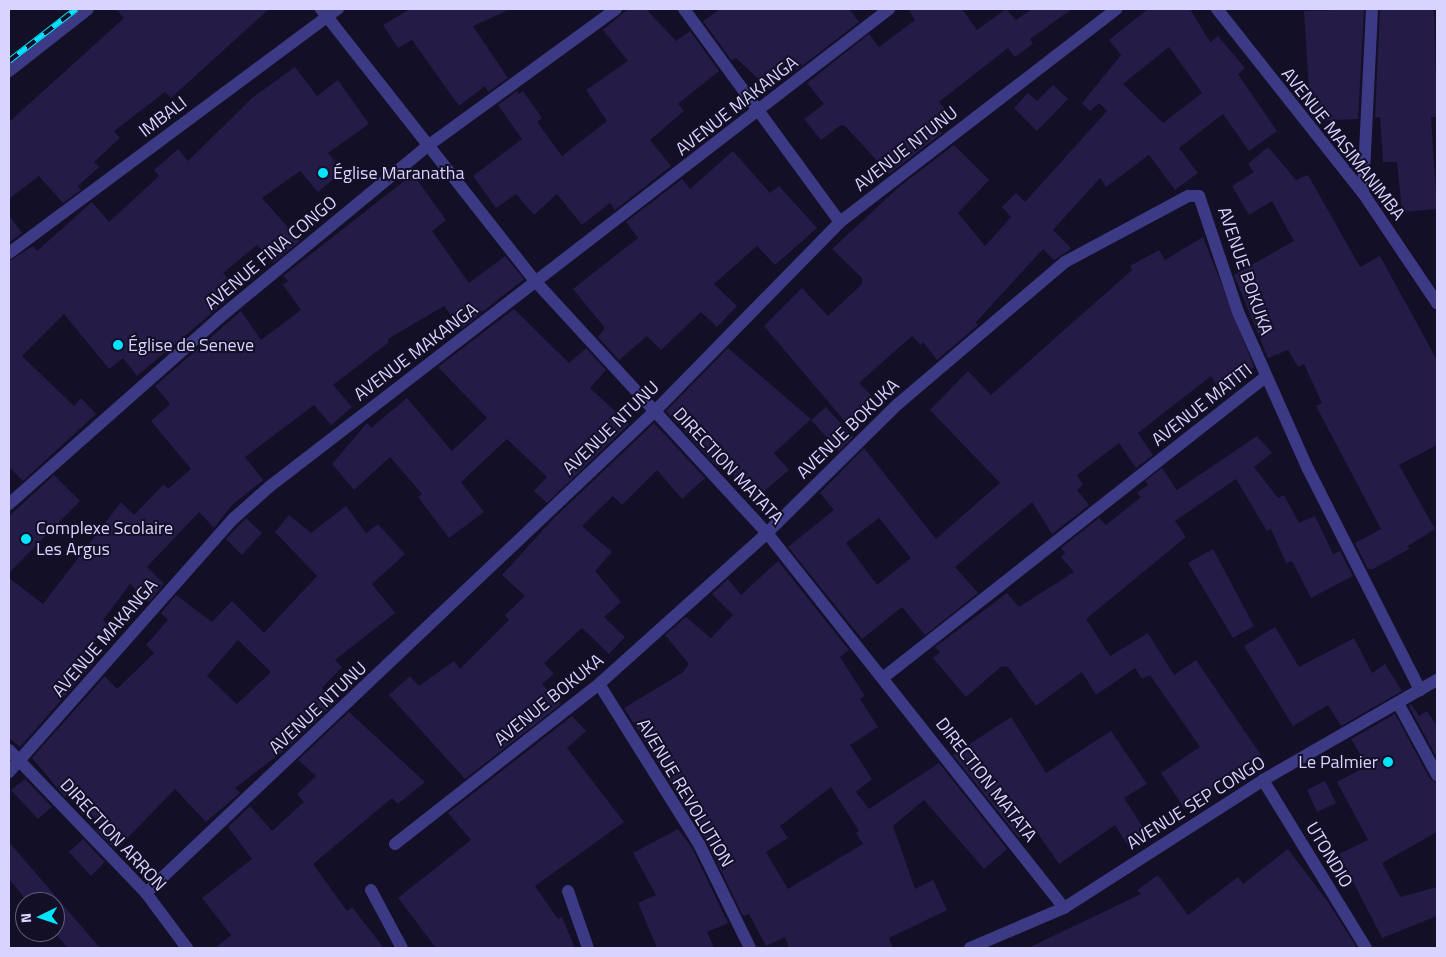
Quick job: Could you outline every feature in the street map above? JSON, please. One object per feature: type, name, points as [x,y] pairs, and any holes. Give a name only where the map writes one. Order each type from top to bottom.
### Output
[{"type":"street","points":[[9,71],[88,9]]},
{"type":"street","name":"IMBALI","points":[[9,253],[324,13],[338,9]]},
{"type":"street","name":"AVENUE FINA CONGO","points":[[9,504],[218,318],[429,145],[616,9]]},
{"type":"street","points":[[684,9],[840,222]]},
{"type":"street","name":"AVENUE MAKANGA","points":[[9,772],[20,762],[233,519],[269,487],[889,9]]},
{"type":"street","name":"AVENUE NTUNU","points":[[146,893],[654,412],[840,222],[1117,9]]},
{"type":"street","name":"AVENUE MASIMANIMBA","points":[[1217,9],[1363,193],[1437,303]]},
{"type":"street","points":[[1363,193],[1372,9]]},
{"type":"street","name":"DIRECTION MATATA","points":[[324,13],[536,282],[767,533],[884,677],[1064,908]]},
{"type":"street","name":"AVENUE BOKUKA","points":[[395,844],[600,684],[767,533],[898,404],[1066,262],[1188,196],[1199,196],[1205,208],[1238,312],[1266,376]]},
{"type":"street","name":"AVENUE MATITI","points":[[884,677],[1266,376],[1308,469],[1420,690]]},
{"type":"street","name":"AVENUE SEP CONGO","points":[[970,948],[1064,908],[1263,780],[1399,704],[1437,680]]},
{"type":"street","name":"AVENUE REVOLUTION","points":[[600,684],[699,844],[750,948]]},
{"type":"street","points":[[1399,704],[1437,775]]},
{"type":"street","name":"DIRECTION ARRON","points":[[9,750],[146,893],[187,948]]},
{"type":"street","name":"UTONDIO","points":[[1263,780],[1366,948]]},
{"type":"street","points":[[371,890],[402,948]]},
{"type":"street","points":[[568,891],[588,948]]},
{"type":"building","points":[[116,9],[269,9],[171,98],[165,92],[114,131],[120,138],[94,162],[99,167],[78,186],[81,190],[63,203],[39,176],[9,199],[9,122],[124,18]]},
{"type":"building","points":[[410,9],[510,9],[473,26],[508,78],[488,92],[485,86],[459,106],[412,40],[398,48],[383,25]]},
{"type":"building","points":[[628,9],[646,9],[676,41],[690,31],[719,71],[678,104],[684,111],[650,140],[671,166],[615,210],[610,203],[582,225],[557,194],[534,215],[516,194],[496,208],[473,176],[522,139],[498,105],[517,91],[519,94],[523,91],[542,118],[537,122],[562,156],[607,121],[586,90],[628,61],[603,30]]},
{"type":"building","points":[[720,9],[849,9],[859,22],[797,70],[793,65],[770,90],[736,58],[732,61],[703,21]]},
{"type":"building","points":[[908,9],[962,9],[977,30],[1006,9],[1016,20],[1032,9],[1072,9],[1030,39],[1033,44],[1015,57],[1008,48],[939,102],[953,118],[938,130],[942,133],[889,174],[846,127],[841,125],[821,140],[804,119],[824,104],[807,83],[869,34],[879,47],[915,20]]},
{"type":"building","points":[[1148,9],[1190,9],[1210,42],[1218,36],[1245,68],[1238,74],[1277,131],[1249,151],[1223,114],[1179,148],[1198,173],[1175,190],[1149,155],[1106,187],[1100,178],[1053,230],[1071,248],[1068,251],[1054,260],[1043,249],[976,322],[978,325],[937,360],[923,342],[921,345],[912,336],[859,383],[874,398],[848,425],[764,326],[802,288],[828,316],[862,284],[862,278],[832,249],[900,186],[954,145],[989,180],[958,213],[985,246],[1011,217],[1002,207],[1016,193],[1025,202],[1107,111],[1099,103],[1090,111],[1082,103],[1121,55],[1109,40]],"holes":[[[1169,47],[1202,93],[1163,123],[1123,84]]]},
{"type":"building","points":[[1364,9],[1358,119],[1316,121],[1309,89],[1304,11]]},
{"type":"building","points":[[1380,9],[1434,9],[1437,117],[1431,117],[1437,209],[1402,212],[1397,162],[1383,162],[1380,117],[1375,118]]},
{"type":"building","points":[[295,67],[317,96],[338,80],[369,124],[328,153],[343,171],[318,192],[300,171],[262,198],[300,241],[273,263],[257,245],[223,273],[236,287],[228,293],[231,297],[137,376],[123,358],[109,369],[64,314],[22,356],[74,406],[81,398],[96,414],[23,481],[9,467],[9,261],[33,246],[37,251],[92,202],[109,222],[159,176],[154,170],[178,149],[188,161],[252,98]]},
{"type":"building","points":[[1053,85],[1068,99],[1037,131],[1014,108],[1028,93],[1037,101]]},
{"type":"building","points":[[1268,147],[1296,180],[1308,175],[1360,267],[1380,256],[1437,360],[1437,445],[1399,465],[1435,529],[1408,546],[1409,549],[1373,569],[1368,569],[1355,543],[1381,529],[1316,406],[1322,403],[1304,364],[1298,367],[1288,350],[1268,358],[1234,275],[1294,241],[1272,201],[1249,215],[1232,186],[1254,172],[1248,164]]},
{"type":"building","points":[[733,151],[770,193],[779,186],[817,228],[775,265],[757,246],[714,284],[737,306],[717,327],[701,312],[661,350],[647,336],[619,360],[598,337],[605,328],[573,289],[638,238],[626,222],[682,179],[690,189]]},
{"type":"building","points":[[413,174],[446,220],[432,231],[469,283],[505,256],[524,279],[461,329],[444,306],[388,339],[389,342],[333,385],[352,407],[331,425],[314,405],[245,457],[263,480],[232,505],[214,528],[199,512],[147,567],[164,584],[149,602],[130,584],[103,620],[109,626],[83,653],[93,664],[20,747],[9,738],[9,578],[43,604],[121,502],[134,515],[164,484],[168,489],[191,469],[151,421],[170,404],[155,386],[241,311],[261,340],[301,310],[283,285],[288,281],[283,276]]},
{"type":"building","points":[[9,215],[22,233],[9,243]]},
{"type":"building","points":[[1203,237],[1254,367],[1219,389],[1211,376],[1138,433],[1153,455],[1136,468],[1119,443],[1077,475],[1083,485],[1077,490],[1089,505],[1052,534],[1032,502],[955,567],[978,593],[925,635],[902,607],[862,639],[788,547],[834,510],[820,493],[864,448],[936,539],[1000,483],[930,410],[968,371],[991,395],[1132,270],[1130,266],[1159,250],[1165,260]],"holes":[[[879,518],[911,558],[877,585],[846,543]]]},
{"type":"building","points":[[514,309],[569,363],[586,348],[606,370],[590,388],[629,424],[547,503],[534,491],[547,477],[507,439],[461,482],[484,512],[449,538],[418,497],[422,494],[390,457],[354,490],[332,464],[367,423],[371,428],[407,398],[452,451],[487,418],[438,367]]},
{"type":"building","points":[[728,348],[811,419],[774,453],[789,470],[755,499],[722,463],[717,467],[666,411]]},
{"type":"building","points":[[826,407],[853,437],[839,451],[811,420]]},
{"type":"building","points":[[654,423],[705,478],[682,499],[657,470],[622,505],[613,496],[582,526],[612,552],[595,571],[621,602],[604,617],[625,637],[609,654],[582,628],[544,663],[554,674],[542,684],[561,704],[465,779],[389,695],[410,676],[419,686],[454,661],[460,669],[509,620],[505,615],[525,596],[502,575],[552,520]]},
{"type":"building","points":[[1257,436],[1272,453],[1254,467],[1278,498],[1284,495],[1299,523],[1315,516],[1333,554],[1340,551],[1353,576],[1311,598],[1292,561],[1286,563],[1271,529],[1267,531],[1236,479],[1175,521],[1186,537],[1086,619],[1110,656],[1148,633],[1174,675],[1196,660],[1261,755],[1208,793],[1184,808],[1161,773],[1200,747],[1150,675],[1142,679],[1135,668],[1096,695],[1082,672],[1036,706],[1008,667],[1002,666],[966,697],[933,658],[940,652],[935,647],[1007,593],[1019,607],[1074,572],[1061,557],[1065,553],[1061,548],[1099,518],[1106,525],[1141,497],[1137,493],[1148,485],[1145,481],[1162,468],[1177,490]]},
{"type":"building","points":[[54,475],[80,501],[9,573],[9,516]]},
{"type":"building","points":[[346,506],[366,533],[378,524],[405,554],[372,584],[395,613],[335,660],[342,667],[322,688],[337,701],[286,749],[235,788],[240,793],[206,822],[175,789],[116,850],[95,829],[101,824],[70,793],[65,797],[32,758],[105,676],[117,689],[154,653],[146,645],[168,620],[161,613],[176,595],[212,622],[232,601],[264,633],[317,576],[275,532],[289,515],[311,533]],"holes":[[[238,640],[271,672],[237,704],[207,676]]]},
{"type":"building","points":[[246,518],[262,533],[242,555],[226,539]]},
{"type":"building","points":[[1213,549],[1254,626],[1233,638],[1188,563]]},
{"type":"building","points":[[778,561],[849,650],[840,657],[865,696],[860,699],[878,727],[850,745],[872,779],[856,792],[869,809],[939,763],[1007,849],[984,869],[924,800],[893,826],[915,889],[933,880],[947,910],[889,938],[893,948],[789,948],[785,937],[766,946],[749,914],[743,916],[706,840],[624,708],[682,673],[689,664],[665,635],[686,617],[711,638],[733,615],[712,594],[728,579],[741,595]],"holes":[[[831,787],[859,831],[856,833],[863,844],[788,889],[766,852],[788,838],[780,826]]]},
{"type":"building","points":[[1275,627],[1299,667],[1354,638],[1372,673],[1385,664],[1402,691],[1341,726],[1328,705],[1293,726],[1244,646]]},
{"type":"building","points":[[1411,704],[1419,716],[1427,711],[1437,726],[1437,758],[1409,706]]},
{"type":"building","points":[[349,712],[425,782],[398,804],[392,798],[313,864],[347,911],[352,907],[384,948],[215,948],[231,935],[202,898],[252,859],[228,827],[250,806],[272,831],[304,802],[297,794],[316,776],[298,760]]},
{"type":"building","points":[[1395,714],[1430,779],[1437,783],[1437,832],[1382,863],[1400,897],[1437,887],[1437,916],[1382,938],[1339,854],[1368,840],[1337,782],[1367,766],[1351,739]]},
{"type":"building","points":[[572,716],[586,731],[567,748],[624,822],[535,886],[558,919],[562,917],[575,948],[436,948],[398,898],[471,840],[448,813]]},
{"type":"building","points":[[1011,717],[1046,773],[1111,731],[1147,784],[1124,798],[1146,832],[1127,844],[1115,825],[1059,864],[1032,825],[1019,838],[953,755]]},
{"type":"building","points":[[25,779],[52,807],[38,819],[11,790]]},
{"type":"building","points":[[1325,781],[1336,803],[1317,812],[1307,790]]},
{"type":"building","points":[[678,829],[692,848],[728,923],[707,932],[714,948],[657,948],[638,903],[656,895],[633,853]]},
{"type":"building","points":[[83,839],[105,862],[91,876],[69,852]]},
{"type":"building","points":[[9,842],[52,892],[20,892],[9,879]]},
{"type":"building","points":[[1288,849],[1328,902],[1357,948],[1028,948],[1141,894],[1137,890],[1158,875],[1188,915],[1238,877],[1243,884]]},
{"type":"building","points":[[65,907],[100,948],[68,948],[63,942],[65,942]]},
{"type":"railway","points":[[9,61],[76,9]]},
{"type":"place","name":"Église Maranatha","points":[[323,173]]},
{"type":"place","name":"Église de Seneve","points":[[118,345]]},
{"type":"place","name":"Complexe Scolaire Les Argus","points":[[26,539]]},
{"type":"place","name":"Le Palmier","points":[[1388,762]]}]
